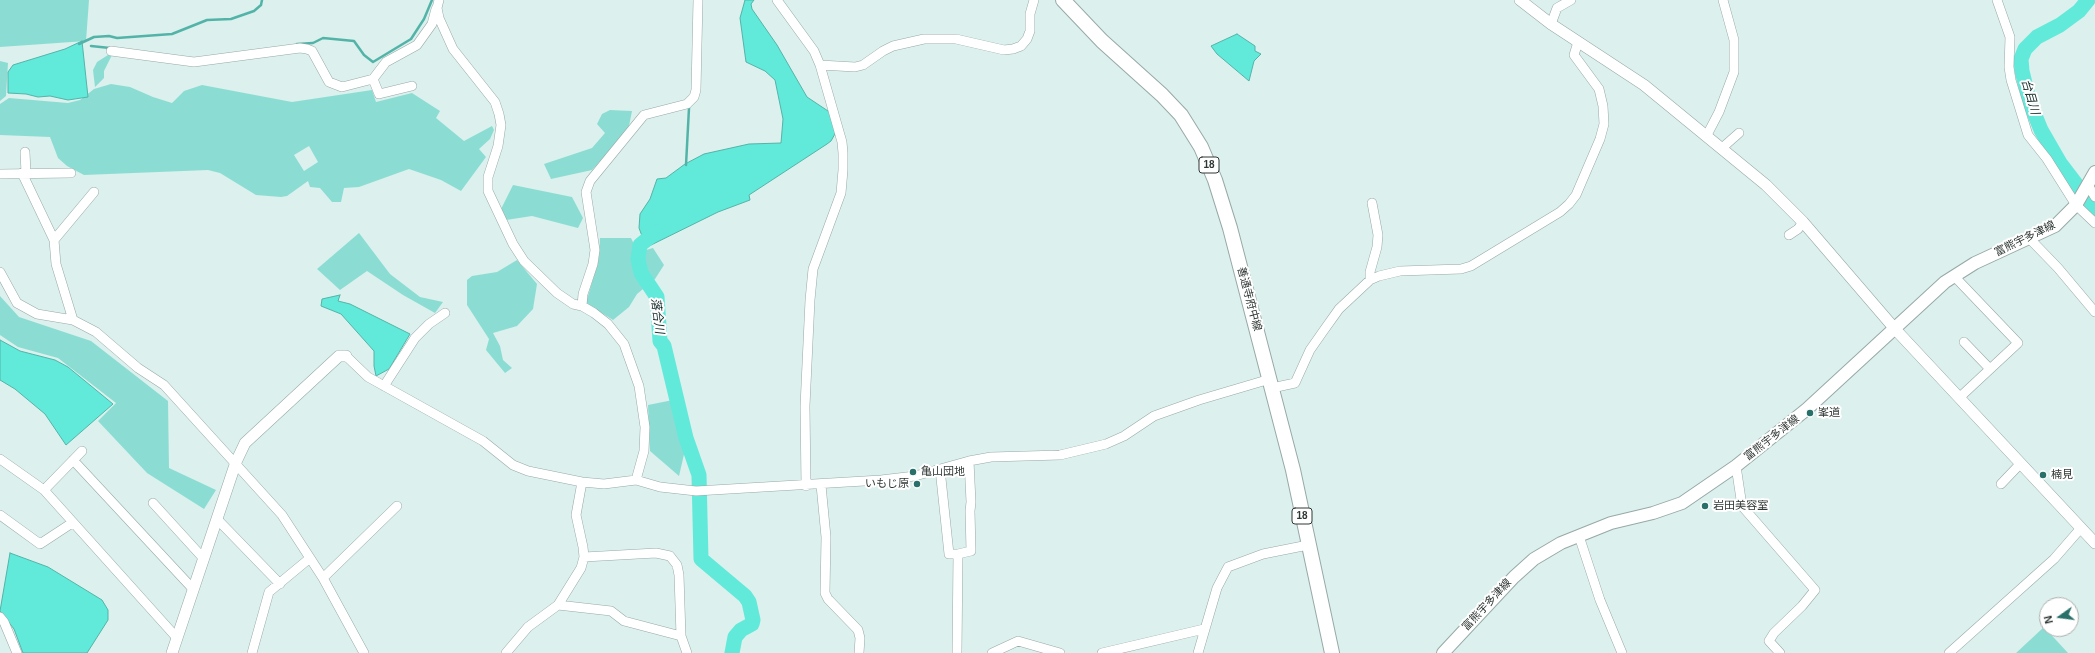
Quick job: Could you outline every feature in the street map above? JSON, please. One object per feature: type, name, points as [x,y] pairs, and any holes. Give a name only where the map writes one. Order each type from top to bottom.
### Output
[{"type":"main road","name":"善通寺府中線","points":[[1062,0],[1102,41],[1162,95],[1181,115],[1191,129],[1215,180],[1226,212],[1293,470],[1332,653]]},
{"type":"main road","name":"富熊宇多津線","points":[[1443,653],[1514,577],[1534,559],[1561,543],[1611,522],[1653,513],[1682,502],[1736,466],[1807,409],[1944,282],[1975,263],[2055,226],[2078,203],[2095,172]]},
{"type":"street","points":[[582,306],[583,294],[593,264],[595,250],[586,192],[590,181],[644,115],[687,104],[694,97],[696,90],[698,0]]},
{"type":"street","points":[[777,0],[814,52],[820,65],[842,142],[843,170],[840,193],[813,269],[810,300],[806,406],[806,486]]},
{"type":"street","points":[[820,65],[855,67],[863,65],[893,46],[924,39],[956,39],[1004,50],[1013,50],[1020,46],[1030,31],[1030,14],[1034,0]]},
{"type":"street","points":[[1520,0],[1551,24],[1644,85],[1760,179],[1803,222],[1895,329],[2095,543]]},
{"type":"street","points":[[1551,24],[1557,8],[1571,0]]},
{"type":"street","points":[[1707,135],[1734,72],[1734,40],[1723,0]]},
{"type":"street","points":[[1997,0],[2010,37],[2009,67],[2011,80],[2028,135],[2078,203],[2095,223]]},
{"type":"street","points":[[438,4],[443,30],[453,49],[495,102],[499,114],[501,125],[498,146],[488,178],[488,191],[513,244],[524,261],[557,292],[574,304],[582,306],[608,324],[624,344],[638,386],[645,439],[644,451],[636,480]]},
{"type":"street","points":[[111,51],[194,62],[300,48],[312,51],[329,82],[342,88],[373,79],[386,62],[417,45],[432,24],[438,4]]},
{"type":"street","points":[[172,653],[236,462],[245,443],[339,356],[346,356],[368,377],[483,441],[513,465],[528,471],[582,482],[604,484],[636,480],[660,487],[696,491],[821,485],[915,476],[969,461],[991,457],[1060,455],[1106,444],[1124,436],[1154,416],[1198,400],[1271,384],[1295,383],[1310,350],[1324,330],[1340,309],[1370,280],[1394,272],[1461,269],[1471,266],[1560,212],[1576,195],[1600,139],[1604,124],[1603,106],[1599,89],[1574,55],[1578,42]]},
{"type":"street","points":[[373,79],[379,94],[412,86]]},
{"type":"street","points":[[1722,148],[1739,133]]},
{"type":"street","points":[[26,152],[24,173],[54,240],[56,264],[73,320]]},
{"type":"street","points":[[0,174],[71,173]]},
{"type":"street","points":[[2087,186],[2095,197]]},
{"type":"street","points":[[54,240],[94,192]]},
{"type":"street","points":[[1370,280],[1370,272],[1377,247],[1378,235],[1372,203]]},
{"type":"street","points":[[1789,235],[1803,222]]},
{"type":"street","points":[[2029,238],[2058,268],[2095,312]]},
{"type":"street","points":[[0,272],[17,303],[37,314],[73,320],[96,332],[138,368],[164,385],[236,462],[282,515],[323,578],[364,653]]},
{"type":"street","points":[[1954,276],[2018,343],[1960,397]]},
{"type":"street","points":[[384,386],[415,338],[429,324],[445,313]]},
{"type":"street","points":[[1964,342],[1990,369]]},
{"type":"street","points":[[44,490],[82,451]]},
{"type":"street","points":[[0,459],[44,490],[177,638]]},
{"type":"street","points":[[73,460],[193,589]]},
{"type":"street","points":[[940,469],[949,554],[958,554],[971,551],[969,461]]},
{"type":"street","points":[[2001,484],[2021,463]]},
{"type":"street","points":[[1736,466],[1742,506],[1814,590],[1802,606],[1774,633],[1769,641],[1780,653]]},
{"type":"street","points":[[506,653],[528,627],[558,605],[581,568],[584,558],[576,515],[582,482]]},
{"type":"street","points":[[821,485],[826,537],[825,593],[828,599],[858,630],[860,638],[859,653]]},
{"type":"street","points":[[153,503],[204,559]]},
{"type":"street","points":[[323,578],[397,506]]},
{"type":"street","points":[[0,515],[40,544],[72,522]]},
{"type":"street","points":[[217,519],[280,584]]},
{"type":"street","points":[[1949,653],[2054,559],[2081,528]]},
{"type":"street","points":[[1580,536],[1600,600],[1622,653]]},
{"type":"street","points":[[1198,653],[1204,629],[1218,588],[1228,567],[1263,554],[1308,545]]},
{"type":"street","points":[[584,558],[656,553],[670,556],[676,565],[679,574],[681,636],[687,653]]},
{"type":"street","points":[[957,653],[958,554]]},
{"type":"street","points":[[252,653],[269,592],[310,558]]},
{"type":"street","points":[[558,605],[611,612],[624,621],[681,636]]},
{"type":"street","points":[[0,617],[4,622],[17,653]]},
{"type":"street","points":[[1102,653],[1204,629]]},
{"type":"street","points":[[992,653],[1018,641],[1060,653]]},
{"type":"shaded area","points":[[0,0],[89,0],[86,41],[0,47]]},
{"type":"shaded area","points":[[745,0],[754,0],[751,4],[752,9],[777,45],[807,97],[831,113],[836,132],[831,141],[827,144],[749,195],[750,200],[718,212],[645,248],[638,243],[642,236],[639,228],[640,214],[650,199],[657,179],[666,178],[685,164],[704,154],[749,144],[781,143],[783,119],[775,80],[765,71],[746,62],[740,18]]},
{"type":"shaded area","points":[[1237,34],[1255,46],[1255,51],[1261,54],[1254,61],[1249,81],[1217,54],[1211,46]]},
{"type":"shaded area","points":[[82,41],[88,97],[68,100],[50,96],[38,97],[26,94],[8,93],[8,72],[13,65],[65,49]]},
{"type":"shaded area","points":[[108,55],[112,55],[104,71],[104,78],[95,87],[93,70],[97,62]]},
{"type":"shaded area","points":[[0,61],[8,63],[6,96],[0,101]]},
{"type":"shaded area","points":[[111,84],[130,87],[172,103],[184,91],[202,85],[292,102],[372,90],[376,102],[412,93],[440,111],[436,118],[464,141],[492,126],[494,130],[490,139],[479,149],[486,157],[461,191],[441,180],[409,169],[359,187],[344,188],[341,202],[332,202],[320,188],[310,187],[308,181],[287,196],[256,195],[220,173],[208,170],[84,175],[67,166],[58,158],[50,137],[0,135],[0,104],[9,98],[68,103],[80,100],[94,89]],"holes":[[[309,146],[318,162],[304,171],[294,155]]]},
{"type":"shaded area","points":[[610,110],[632,111],[628,131],[592,170],[551,179],[544,164],[592,148],[605,133],[597,124],[602,114]]},
{"type":"shaded area","points":[[513,185],[572,197],[583,218],[578,228],[532,216],[506,220],[501,209]]},
{"type":"shaded area","points":[[359,233],[390,274],[420,297],[443,302],[435,313],[403,295],[367,271],[340,290],[317,269]]},
{"type":"shaded area","points":[[600,238],[631,238],[634,244],[646,250],[653,248],[664,265],[655,279],[637,294],[629,307],[613,320],[586,303],[599,258]]},
{"type":"shaded area","points":[[517,260],[537,284],[533,309],[517,326],[493,333],[500,346],[503,360],[512,368],[505,373],[486,350],[489,339],[467,305],[467,280],[472,276],[497,272]]},
{"type":"shaded area","points":[[340,295],[338,301],[350,304],[410,334],[389,369],[376,376],[374,351],[341,314],[321,306],[322,299]]},
{"type":"shaded area","points":[[0,296],[19,317],[91,341],[168,401],[169,468],[216,490],[204,509],[147,473],[98,421],[116,403],[58,358],[18,347],[0,335]]},
{"type":"shaded area","points":[[0,340],[20,351],[55,360],[68,367],[113,404],[66,445],[45,414],[15,389],[0,380]]},
{"type":"shaded area","points":[[673,400],[685,450],[679,476],[650,451],[648,405]]},
{"type":"shaded area","points":[[10,553],[48,567],[102,600],[108,610],[108,620],[87,653],[23,653],[14,629],[0,611]]},
{"type":"shaded area","points":[[2039,632],[2039,637],[2053,637],[2068,653],[2016,653]]},
{"type":"waterway","points":[[79,44],[94,37],[109,36],[117,38],[172,34],[207,20],[231,19],[254,11],[261,5],[262,0]]},
{"type":"waterway","points":[[297,44],[313,43],[323,38],[354,41],[364,55],[373,62],[411,39],[424,19],[432,0]]},
{"type":"waterway","name":"台目川","points":[[2088,0],[2079,11],[2060,25],[2037,37],[2025,49],[2021,59],[2022,71],[2030,103],[2041,130],[2060,163],[2095,209]]},
{"type":"waterway","points":[[91,46],[110,48]]},
{"type":"waterway","points":[[686,165],[689,108]]},
{"type":"waterway","name":"台目川","points":[[2090,202],[2092,196]]},
{"type":"waterway","name":"落合川","points":[[656,232],[640,245],[638,259],[641,273],[657,297],[660,341],[664,346],[686,438],[699,475],[701,559],[745,596],[749,602],[753,620],[752,624],[741,630],[735,637],[732,653]]},
{"type":"place","name":"峯道","points":[[1810,413]]},
{"type":"place","name":"亀山団地","points":[[913,472]]},
{"type":"place","name":"楠見","points":[[2043,475]]},
{"type":"place","name":"いもじ原","points":[[917,484]]},
{"type":"place","name":"岩田美容室","points":[[1705,506]]}]
